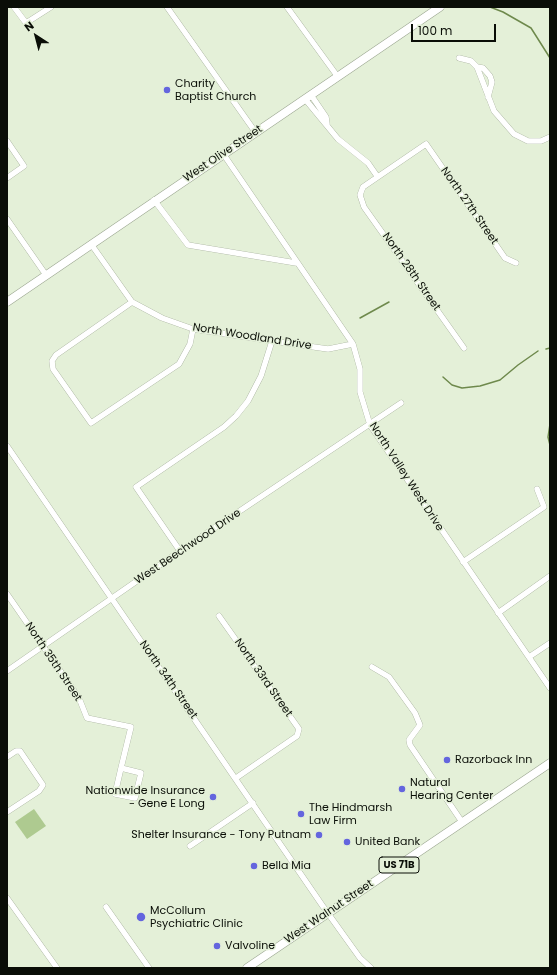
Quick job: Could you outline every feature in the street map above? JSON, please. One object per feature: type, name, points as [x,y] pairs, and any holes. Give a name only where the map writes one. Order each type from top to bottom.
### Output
[{"type":"main road","name":"West Olive Street","points":[[7,302],[154,200],[224,155],[440,7]]},
{"type":"main road","name":"West Walnut Street","points":[[247,968],[550,763]]},
{"type":"street","points":[[14,7],[26,23],[51,7]]},
{"type":"street","points":[[167,7],[256,133]]},
{"type":"street","points":[[287,7],[338,77]]},
{"type":"street","points":[[460,58],[471,61],[477,67],[494,111],[514,134],[528,141],[542,141],[550,137]]},
{"type":"street","points":[[477,67],[483,68],[490,76],[492,82],[488,97]]},
{"type":"street","points":[[308,97],[322,121],[327,124],[338,139],[368,163],[377,176]]},
{"type":"street","points":[[7,141],[24,166],[7,178]]},
{"type":"street","name":"North 27th Street","points":[[377,176],[426,144],[505,258],[516,263]]},
{"type":"street","name":"North Valley West Drive","points":[[224,155],[296,263],[353,344],[360,369],[360,392],[370,425],[550,688]]},
{"type":"street","name":"North 28th Street","points":[[377,176],[363,187],[360,195],[364,207],[464,348]]},
{"type":"street","points":[[154,200],[188,245],[296,263]]},
{"type":"street","points":[[7,219],[46,275]]},
{"type":"street","name":"North Woodland Drive","points":[[91,244],[132,302],[162,318],[193,328],[328,349],[353,344]]},
{"type":"street","points":[[132,302],[56,355],[52,361],[53,369],[91,423],[179,364],[190,344],[193,328]]},
{"type":"street","points":[[180,551],[136,487],[224,427],[236,416],[248,401],[261,376],[272,341]]},
{"type":"street","name":"West Beechwood Drive","points":[[7,671],[180,551],[401,403]]},
{"type":"street","name":"North 34th Street","points":[[7,446],[328,913],[360,958],[371,968]]},
{"type":"street","points":[[463,562],[544,507],[537,488]]},
{"type":"street","points":[[498,613],[550,576]]},
{"type":"street","name":"North 35th Street","points":[[7,594],[79,698],[87,718],[131,727],[121,768],[115,794],[135,798],[141,773],[121,768]]},
{"type":"street","name":"North 33rd Street","points":[[219,616],[299,729],[298,736],[236,778]]},
{"type":"street","points":[[529,657],[550,642]]},
{"type":"street","points":[[372,667],[389,678],[415,713],[420,725],[409,740],[410,745],[462,822]]},
{"type":"street","points":[[7,757],[16,751],[20,751],[43,785],[39,791],[7,812]]},
{"type":"street","points":[[190,846],[253,803]]},
{"type":"street","points":[[7,898],[57,968]]},
{"type":"street","points":[[106,906],[149,968]]},
{"type":"green space","points":[[34,809],[46,826],[27,839],[15,822]]},
{"type":"waterway","points":[[490,7],[503,12],[531,28],[550,58]]},
{"type":"waterway","points":[[360,318],[389,302]]},
{"type":"waterway","points":[[546,349],[550,348]]},
{"type":"waterway","points":[[443,377],[452,385],[462,388],[480,386],[500,380],[538,351]]},
{"type":"waterway","points":[[550,424],[548,437],[550,445]]},
{"type":"place","name":"Charity Baptist Church","points":[[167,90]]},
{"type":"place","name":"Razorback Inn","points":[[447,760]]},
{"type":"place","name":"Natural Hearing Center","points":[[402,789]]},
{"type":"place","name":"Nationwide Insurance - Gene E Long","points":[[213,797]]},
{"type":"place","name":"The Hindmarsh Law Firm","points":[[301,814]]},
{"type":"place","name":"Shelter Insurance - Tony Putnam","points":[[319,835]]},
{"type":"place","name":"United Bank","points":[[347,842]]},
{"type":"place","name":"Bella Mia","points":[[254,866]]},
{"type":"place","name":"McCollum Psychiatric Clinic","points":[[141,917]]},
{"type":"place","name":"Valvoline","points":[[217,946]]}]
